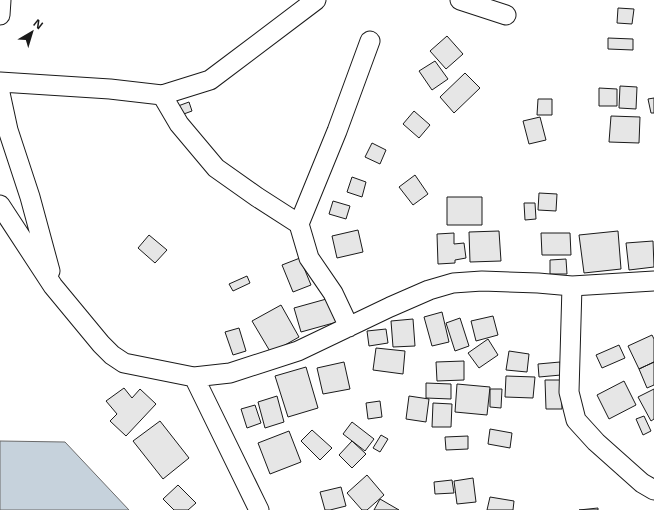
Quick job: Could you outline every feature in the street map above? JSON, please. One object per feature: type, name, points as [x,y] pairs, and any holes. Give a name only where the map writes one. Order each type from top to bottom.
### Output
[{"type":"street","points":[[0,0],[0,15]]},
{"type":"street","points":[[0,82],[110,89],[162,96],[210,80],[316,0]]},
{"type":"street","points":[[460,0],[506,15]]},
{"type":"street","points":[[349,327],[333,293],[309,258],[299,224],[337,131],[370,41]]},
{"type":"street","points":[[0,93],[8,130],[30,197],[54,286]]},
{"type":"street","points":[[162,96],[179,124],[216,168],[299,224]]},
{"type":"street","points":[[0,205],[54,286],[101,344],[112,355],[124,363],[194,377],[230,373],[298,351],[429,290],[453,283],[482,281],[572,286],[654,281]]},
{"type":"street","points":[[572,286],[569,392],[576,420],[596,442],[642,483],[654,490]]},
{"type":"street","points":[[194,377],[259,510]]},
{"type":"shaded area","points":[[0,441],[65,442],[129,510],[0,510]]},
{"type":"building","points":[[618,8],[634,9],[632,24],[617,23]]},
{"type":"building","points":[[447,36],[463,54],[446,69],[430,51]]},
{"type":"building","points":[[608,38],[633,39],[633,50],[608,49]]},
{"type":"building","points":[[435,61],[448,79],[432,90],[419,71]]},
{"type":"building","points":[[465,73],[480,88],[454,113],[440,97]]},
{"type":"building","points":[[620,86],[637,87],[636,109],[619,108]]},
{"type":"building","points":[[599,88],[617,89],[617,106],[599,106]]},
{"type":"building","points":[[654,98],[654,113],[651,113],[648,99]]},
{"type":"building","points":[[538,99],[552,99],[552,115],[537,115]]},
{"type":"building","points":[[189,102],[192,111],[181,115],[178,106]]},
{"type":"building","points":[[414,111],[430,125],[419,138],[403,124]]},
{"type":"building","points":[[611,116],[640,117],[639,143],[609,142]]},
{"type":"building","points":[[540,117],[546,140],[529,144],[523,121]]},
{"type":"building","points":[[372,143],[386,150],[380,164],[365,157]]},
{"type":"building","points":[[415,175],[428,194],[413,205],[399,187]]},
{"type":"building","points":[[352,177],[366,182],[362,197],[347,192]]},
{"type":"building","points":[[539,193],[557,194],[556,211],[538,210]]},
{"type":"building","points":[[447,197],[482,197],[482,225],[447,225]]},
{"type":"building","points":[[333,201],[350,206],[346,219],[329,214]]},
{"type":"building","points":[[524,203],[535,203],[536,219],[525,220]]},
{"type":"building","points":[[358,230],[363,252],[337,258],[332,236]]},
{"type":"building","points":[[499,231],[501,261],[470,262],[469,232]]},
{"type":"building","points":[[618,231],[621,269],[584,273],[579,235]]},
{"type":"building","points":[[454,233],[454,244],[464,243],[466,258],[455,260],[455,263],[438,264],[437,234]]},
{"type":"building","points":[[541,233],[570,233],[571,255],[542,255]]},
{"type":"building","points":[[149,235],[167,250],[155,263],[138,248]]},
{"type":"building","points":[[653,241],[654,267],[629,270],[626,243]]},
{"type":"building","points":[[300,258],[311,285],[293,292],[282,265]]},
{"type":"building","points":[[566,259],[567,274],[550,274],[550,260]]},
{"type":"building","points":[[247,276],[250,283],[233,291],[229,284]]},
{"type":"building","points":[[330,298],[337,322],[301,332],[294,308]]},
{"type":"building","points":[[281,305],[299,337],[271,353],[252,321]]},
{"type":"building","points":[[442,312],[449,342],[432,346],[424,317]]},
{"type":"building","points":[[493,316],[498,335],[476,341],[471,321]]},
{"type":"building","points":[[460,318],[469,346],[455,351],[446,323]]},
{"type":"building","points":[[413,319],[415,346],[393,347],[391,321]]},
{"type":"building","points":[[239,328],[246,351],[233,355],[225,332]]},
{"type":"building","points":[[386,329],[388,343],[369,346],[367,331]]},
{"type":"building","points":[[652,335],[654,339],[654,362],[639,369],[628,346]]},
{"type":"building","points":[[488,339],[498,355],[479,368],[468,353]]},
{"type":"building","points":[[619,345],[625,358],[602,368],[596,355]]},
{"type":"building","points":[[376,348],[405,351],[403,374],[373,370]]},
{"type":"building","points":[[509,351],[529,354],[527,372],[506,370]]},
{"type":"building","points":[[464,361],[464,380],[437,381],[436,362]]},
{"type":"building","points":[[344,362],[350,389],[323,394],[317,368]]},
{"type":"building","points":[[560,362],[561,375],[539,377],[538,364]]},
{"type":"building","points":[[654,362],[654,385],[647,388],[639,369]]},
{"type":"building","points":[[306,367],[318,408],[288,417],[275,376]]},
{"type":"building","points":[[506,376],[535,377],[533,398],[505,397]]},
{"type":"building","points":[[545,380],[561,380],[562,409],[546,409]]},
{"type":"building","points":[[624,381],[636,405],[609,419],[597,395]]},
{"type":"building","points":[[426,383],[451,384],[451,399],[426,398]]},
{"type":"building","points":[[457,384],[490,387],[487,415],[455,412]]},
{"type":"building","points":[[124,388],[132,398],[140,389],[156,404],[126,436],[110,421],[117,414],[106,401]]},
{"type":"building","points":[[490,389],[502,389],[501,408],[490,407]]},
{"type":"building","points":[[654,389],[654,419],[651,421],[638,397]]},
{"type":"building","points":[[277,396],[284,422],[265,428],[258,402]]},
{"type":"building","points":[[409,396],[429,399],[426,422],[406,419]]},
{"type":"building","points":[[380,401],[382,417],[368,419],[366,403]]},
{"type":"building","points":[[433,403],[452,404],[451,427],[432,427]]},
{"type":"building","points":[[255,405],[261,423],[247,428],[241,409]]},
{"type":"building","points":[[644,416],[651,431],[643,435],[636,419]]},
{"type":"building","points":[[160,421],[189,458],[163,479],[133,441]]},
{"type":"building","points":[[352,422],[374,439],[365,451],[343,434]]},
{"type":"building","points":[[490,429],[512,433],[510,448],[488,444]]},
{"type":"building","points":[[312,430],[332,448],[320,460],[301,441]]},
{"type":"building","points":[[289,431],[301,462],[270,474],[258,443]]},
{"type":"building","points":[[381,435],[388,439],[380,452],[373,448]]},
{"type":"building","points":[[468,436],[468,449],[446,450],[445,437]]},
{"type":"building","points":[[352,441],[366,454],[352,468],[339,455]]},
{"type":"building","points":[[367,475],[384,495],[367,510],[362,510],[347,493]]},
{"type":"building","points":[[473,478],[476,502],[457,504],[454,481]]},
{"type":"building","points":[[452,480],[454,493],[435,494],[434,482]]},
{"type":"building","points":[[178,485],[196,503],[188,510],[174,510],[163,499]]},
{"type":"building","points":[[341,487],[346,506],[325,510],[320,492]]},
{"type":"building","points":[[490,497],[514,501],[513,510],[487,510]]},
{"type":"building","points":[[380,499],[399,510],[374,510]]},
{"type":"building","points":[[598,508],[598,510],[579,510]]}]
